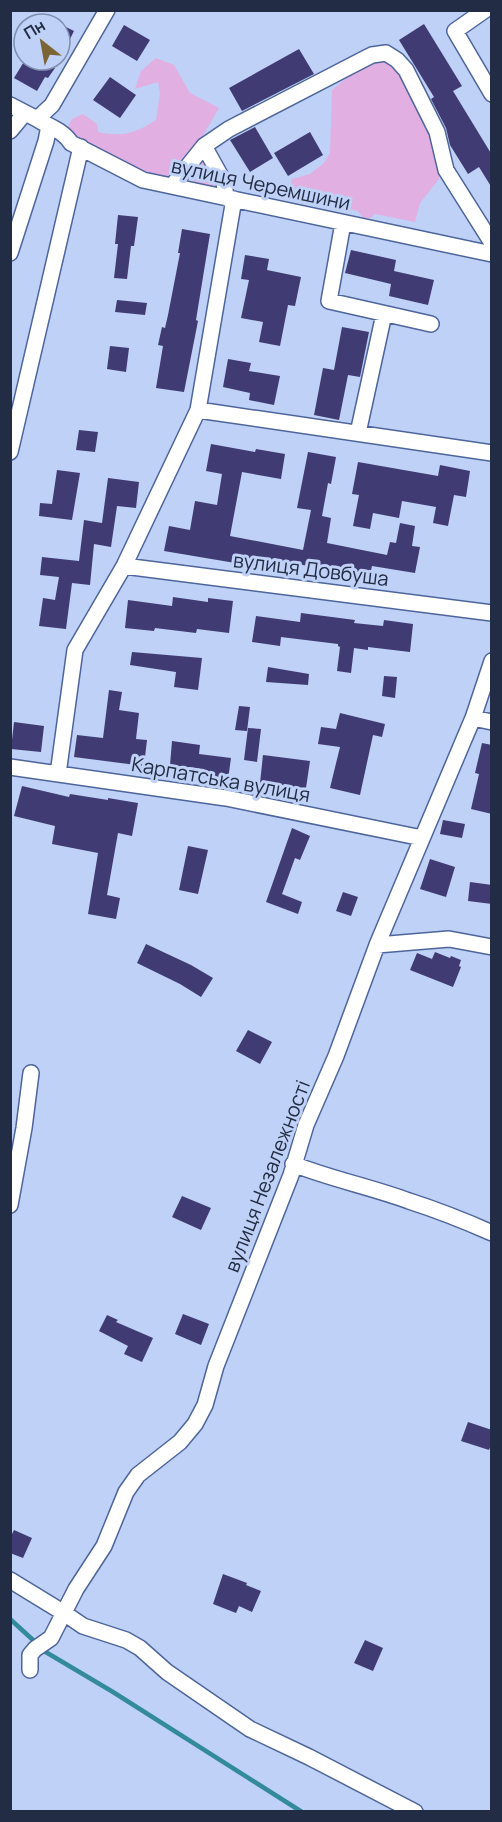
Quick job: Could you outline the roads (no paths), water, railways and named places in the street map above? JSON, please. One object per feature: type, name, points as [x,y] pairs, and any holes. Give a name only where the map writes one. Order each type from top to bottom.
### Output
[{"type":"street","points":[[10,131],[37,120],[52,105],[107,10]]},
{"type":"street","points":[[485,10],[455,31],[492,94]]},
{"type":"street","points":[[172,186],[204,146],[229,129],[330,75],[372,55],[386,53],[398,60],[406,70],[437,132],[446,170],[492,243]]},
{"type":"street","name":"вулиця Черемшини","points":[[10,105],[59,130],[67,136],[71,143],[142,180],[492,254]]},
{"type":"street","points":[[10,253],[46,141],[37,120]]},
{"type":"street","points":[[58,774],[75,650],[124,566],[198,410],[230,199],[224,182],[204,146]]},
{"type":"street","points":[[10,452],[81,147]]},
{"type":"street","points":[[343,223],[329,301],[431,324]]},
{"type":"street","points":[[358,433],[384,314]]},
{"type":"street","points":[[198,410],[492,453]]},
{"type":"street","name":"вулиця Довбуша","points":[[124,566],[492,613]]},
{"type":"street","name":"вулиця Незалежності","points":[[30,1670],[30,1655],[51,1638],[76,1589],[104,1546],[126,1492],[138,1475],[180,1442],[195,1424],[205,1405],[216,1366],[291,1175],[306,1125],[336,1056],[377,945],[473,718],[492,661]]},
{"type":"street","points":[[473,718],[492,722]]},
{"type":"street","name":"Карпатська вулиця","points":[[10,767],[226,798],[422,838]]},
{"type":"street","points":[[377,945],[449,939],[492,947]]},
{"type":"street","points":[[10,1205],[31,1073]]},
{"type":"street","points":[[293,1164],[315,1173],[408,1200],[492,1233]]},
{"type":"street","points":[[10,1580],[83,1626],[126,1640],[140,1648],[167,1672],[250,1729],[416,1812]]},
{"type":"waterway","points":[[10,1619],[33,1640]]},
{"type":"waterway","points":[[44,1651],[302,1812]]}]
